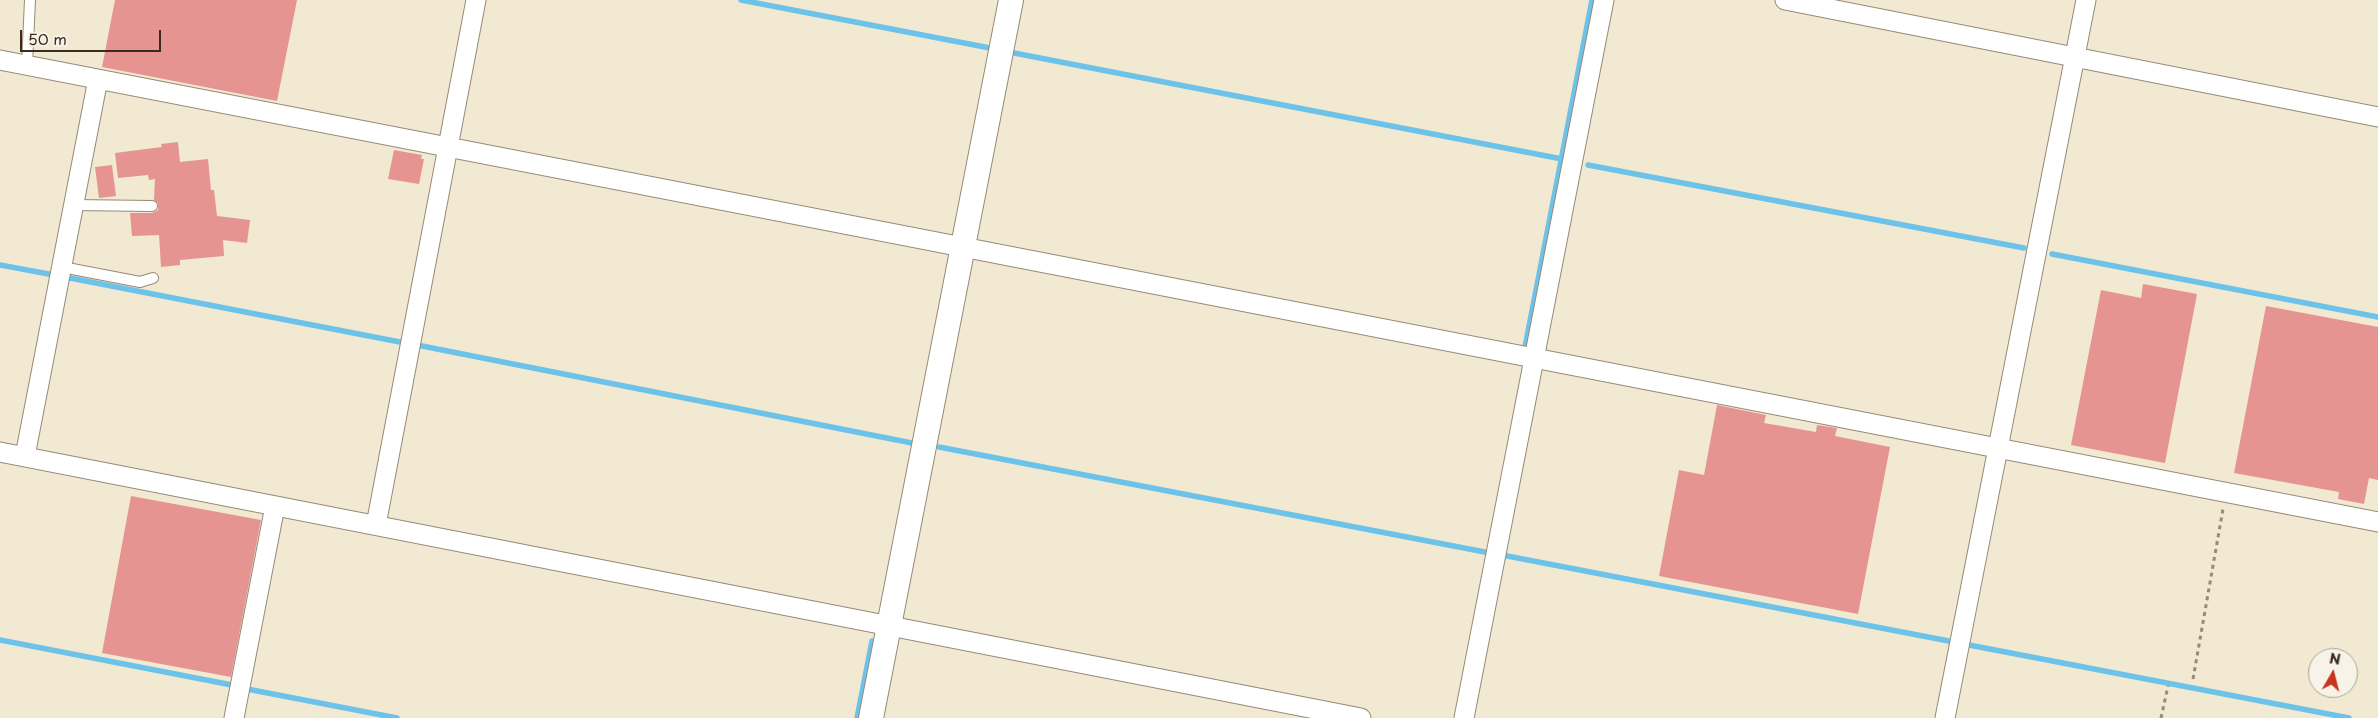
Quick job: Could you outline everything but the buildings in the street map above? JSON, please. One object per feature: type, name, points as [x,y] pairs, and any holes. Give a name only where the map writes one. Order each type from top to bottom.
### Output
[{"type":"street","points":[[376,525],[476,0]]},
{"type":"street","points":[[871,718],[1011,0]]},
{"type":"street","points":[[1464,718],[1604,0]]},
{"type":"street","points":[[1785,0],[2378,117]]},
{"type":"street","points":[[1945,718],[2086,0]]},
{"type":"street","points":[[0,60],[2378,522]]},
{"type":"street","points":[[25,456],[98,79]]},
{"type":"street","points":[[0,452],[1361,718]]},
{"type":"street","points":[[234,718],[275,506]]},
{"type":"lane","points":[[27,65],[30,0]]},
{"type":"lane","points":[[74,205],[152,206]]},
{"type":"lane","points":[[62,268],[140,282],[153,278]]},
{"type":"path","points":[[2193,679],[2226,493]]},
{"type":"path","points":[[2161,718],[2168,686]]},
{"type":"waterway","points":[[741,0],[990,48]]},
{"type":"waterway","points":[[1525,347],[1592,0]]},
{"type":"waterway","points":[[1014,53],[1562,159]]},
{"type":"waterway","points":[[1588,165],[2024,248]]},
{"type":"waterway","points":[[2052,254],[2378,317]]},
{"type":"waterway","points":[[0,265],[54,275]]},
{"type":"waterway","points":[[65,277],[405,343]]},
{"type":"waterway","points":[[417,345],[912,443]]},
{"type":"waterway","points":[[939,447],[1490,553]]},
{"type":"waterway","points":[[1502,555],[1954,642]]},
{"type":"waterway","points":[[0,640],[232,685]]},
{"type":"waterway","points":[[857,718],[872,641]]},
{"type":"waterway","points":[[1969,645],[2349,718]]},
{"type":"waterway","points":[[247,689],[397,718]]}]
